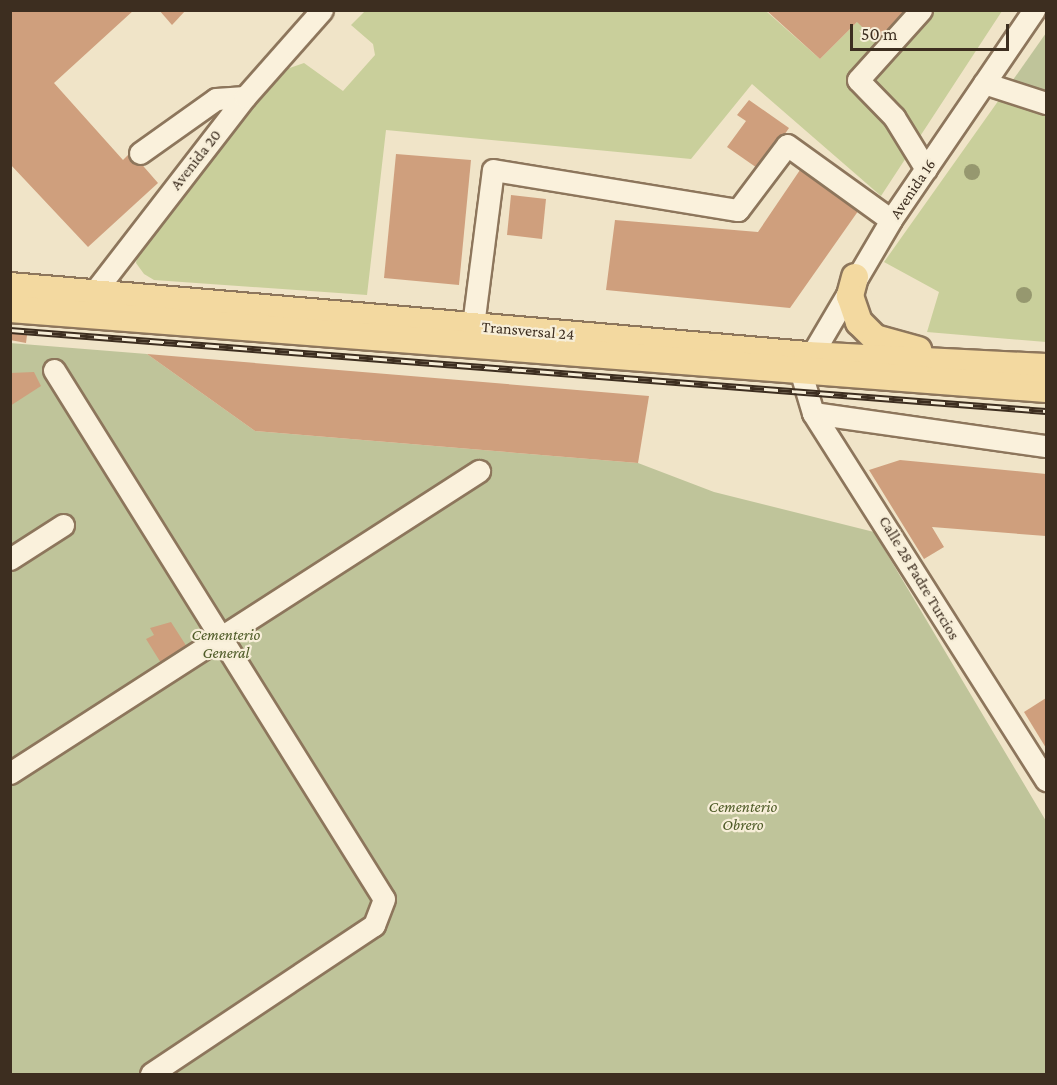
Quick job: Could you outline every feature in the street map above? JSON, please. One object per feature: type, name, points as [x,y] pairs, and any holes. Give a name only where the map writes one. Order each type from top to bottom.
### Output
[{"type":"main road","points":[[855,277],[852,310],[866,330],[950,361]]},
{"type":"main road","name":"Transversal 24","points":[[10,286],[93,293],[471,336]]},
{"type":"main road","name":"Transversal 24","points":[[10,309],[471,336],[804,364],[1047,389]]},
{"type":"main road","name":"Transversal 24","points":[[804,364],[950,361],[1047,367]]},
{"type":"street","name":"Avenida 20","points":[[76,314],[244,97],[322,10]]},
{"type":"street","points":[[921,10],[858,80],[894,117],[926,169]]},
{"type":"street","name":"Avenida 16","points":[[804,364],[891,220],[1034,10]]},
{"type":"street","points":[[984,83],[1047,103]]},
{"type":"street","points":[[140,153],[216,99],[244,97]]},
{"type":"street","points":[[471,336],[493,170],[738,210],[787,145],[891,220]]},
{"type":"street","name":"Calle 28 Padre Turcios","points":[[804,364],[813,413],[1047,780]]},
{"type":"street","points":[[54,370],[384,899],[374,925],[151,1074]]},
{"type":"street","points":[[813,413],[1047,446]]},
{"type":"street","points":[[10,773],[479,471]]},
{"type":"street","points":[[10,559],[63,525]]},
{"type":"green space","points":[[365,11],[766,11],[820,59],[857,22],[911,11],[1002,11],[881,196],[752,84],[691,159],[386,130],[367,295],[154,280],[144,274],[136,263],[138,253],[281,71],[304,63],[343,91],[375,55],[373,44],[351,25]]},
{"type":"green space","points":[[1046,33],[1046,115],[1001,97]]},
{"type":"green space","points":[[1001,97],[1046,115],[1046,342],[927,332],[939,292],[884,262]]},
{"type":"green space","points":[[10,343],[147,354],[255,431],[638,463],[714,492],[874,532],[1046,821],[1046,1074],[11,1074]]},
{"type":"building","points":[[10,10],[134,10],[54,83],[123,160],[131,152],[158,183],[88,247],[10,164]]},
{"type":"building","points":[[159,10],[186,10],[172,25]]},
{"type":"building","points":[[766,10],[911,10],[881,45],[857,22],[820,59]]},
{"type":"building","points":[[749,100],[789,128],[760,170],[727,147],[746,121],[737,115]]},
{"type":"building","points":[[396,154],[471,160],[459,285],[384,278]]},
{"type":"building","points":[[802,167],[861,207],[790,308],[606,290],[615,220],[758,232]]},
{"type":"building","points":[[511,195],[546,199],[542,239],[507,235]]},
{"type":"building","points":[[10,332],[27,335],[26,343],[10,340]]},
{"type":"building","points":[[147,354],[649,396],[638,463],[255,431]]},
{"type":"building","points":[[34,372],[41,386],[10,406],[10,373]]},
{"type":"building","points":[[900,460],[1046,474],[1046,536],[932,527],[944,547],[924,559],[869,470]]},
{"type":"building","points":[[171,622],[187,647],[161,663],[146,639],[154,635],[150,628]]},
{"type":"building","points":[[1046,698],[1046,748],[1024,712]]},
{"type":"railway","points":[[10,330],[1046,411]]},
{"type":"park label","name":"Cementerio General","points":[[226,644]]},
{"type":"park label","name":"Cementerio Obrero","points":[[743,816]]}]
